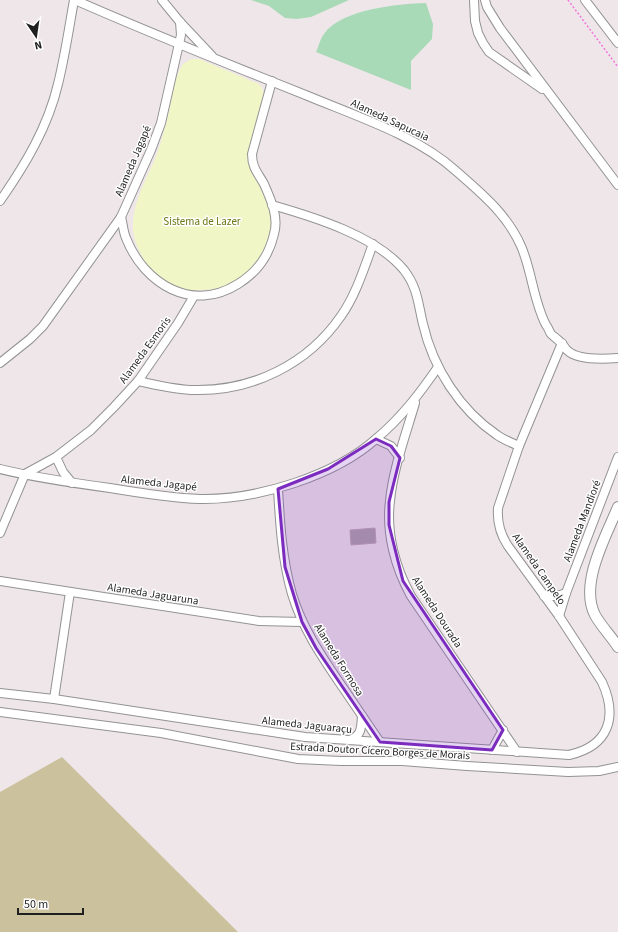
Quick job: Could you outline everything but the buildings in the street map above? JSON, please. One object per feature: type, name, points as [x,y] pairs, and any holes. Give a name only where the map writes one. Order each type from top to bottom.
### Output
[{"type":"street","name":"Alameda Sapucaia","points":[[75,0],[399,135],[428,150],[454,169],[499,210],[510,226],[521,246],[531,276],[540,313],[551,334],[562,343],[568,352],[600,360],[618,358]]},
{"type":"street","points":[[0,201],[33,148],[50,112],[58,85],[75,0]]},
{"type":"street","points":[[162,0],[180,22],[216,60]]},
{"type":"street","points":[[474,0],[475,21],[478,33],[489,52],[550,94]]},
{"type":"street","points":[[585,0],[618,43]]},
{"type":"street","points":[[474,11],[486,4],[494,20],[618,185]]},
{"type":"street","name":"Alameda Jagapé","points":[[0,364],[43,326],[121,217],[151,150],[161,123],[181,35],[180,22]]},
{"type":"street","points":[[514,69],[523,59]]},
{"type":"street","points":[[121,217],[125,237],[134,254],[152,277],[164,286],[177,292],[194,296],[219,292],[233,287],[250,277],[261,264],[269,250],[275,234],[276,224],[272,205],[264,184],[253,166],[252,161],[252,154],[272,82]]},
{"type":"street","points":[[272,205],[304,214],[356,235],[373,244],[404,269],[410,278],[419,300],[428,343],[438,367],[453,392],[483,424],[499,436],[519,446]]},
{"type":"street","points":[[138,381],[194,390],[217,389],[252,382],[266,377],[289,365],[326,335],[341,315],[351,297],[373,244]]},
{"type":"street","name":"Alameda Esmoris","points":[[25,474],[56,457],[90,430],[114,407],[138,381],[178,323],[194,296]]},
{"type":"street","name":"Alameda Campelo","points":[[562,343],[519,446],[498,508],[498,518],[503,538],[559,616],[608,692],[612,706],[611,720],[607,731]]},
{"type":"street","name":"Alameda Jagapé","points":[[0,469],[72,483],[168,497],[202,499],[259,493],[278,488],[328,469],[349,458],[376,439],[405,412],[438,367]]},
{"type":"street","name":"Alameda Dourada","points":[[416,398],[400,458],[394,474],[389,502],[389,525],[392,546],[403,582],[411,596],[518,752]]},
{"type":"street","points":[[376,439],[391,446],[400,458]]},
{"type":"street","points":[[56,457],[63,472],[72,483]]},
{"type":"street","name":"Alameda Mandioré","points":[[559,616],[566,592],[618,457]]},
{"type":"street","points":[[0,533],[25,474]]},
{"type":"street","name":"Alameda Formosa","points":[[278,488],[281,540],[285,567],[292,595],[302,622],[316,648],[380,742]]},
{"type":"street","points":[[618,507],[598,556],[590,584],[591,604],[595,615],[618,647]]},
{"type":"street","name":"Alameda Jaguaruna","points":[[0,581],[259,621],[302,622]]},
{"type":"street","points":[[54,699],[70,592]]},
{"type":"street","points":[[544,596],[557,596],[566,592]]},
{"type":"street","name":"Alameda Jaguaraçu","points":[[0,693],[54,699],[242,729],[305,737],[518,752],[569,755],[579,753],[588,749],[607,731]]},
{"type":"street","name":"Estrada Doutor Cícero Borges de Morais","points":[[0,712],[161,733],[298,759],[402,761],[568,772],[599,771],[618,767]]},
{"type":"street","points":[[350,740],[357,738],[361,731],[362,716]]},
{"type":"street","points":[[492,750],[503,730]]},
{"type":"path","points":[[568,0],[618,67]]},
{"type":"highlighted area","points":[[376,439],[391,446],[400,458],[389,502],[389,525],[403,581],[503,730],[492,750],[380,742],[316,648],[302,622],[285,567],[278,489],[328,469]]},
{"type":"shaded area","points":[[251,0],[349,0],[311,17],[297,19],[285,18],[269,6]]},
{"type":"shaded area","points":[[426,3],[433,24],[432,39],[411,61],[411,90],[316,52],[321,38],[332,26],[356,13],[386,7]]},
{"type":"shaded area","points":[[62,757],[238,932],[0,932],[0,792]]},
{"type":"green space","name":"Sistema de Lazer","points":[[191,59],[199,59],[259,84],[262,88],[264,95],[248,158],[269,210],[271,228],[270,237],[263,254],[258,262],[245,275],[223,287],[186,291],[166,283],[150,268],[143,258],[134,238],[133,219],[137,201],[159,147],[167,120],[174,85],[183,64]]}]
